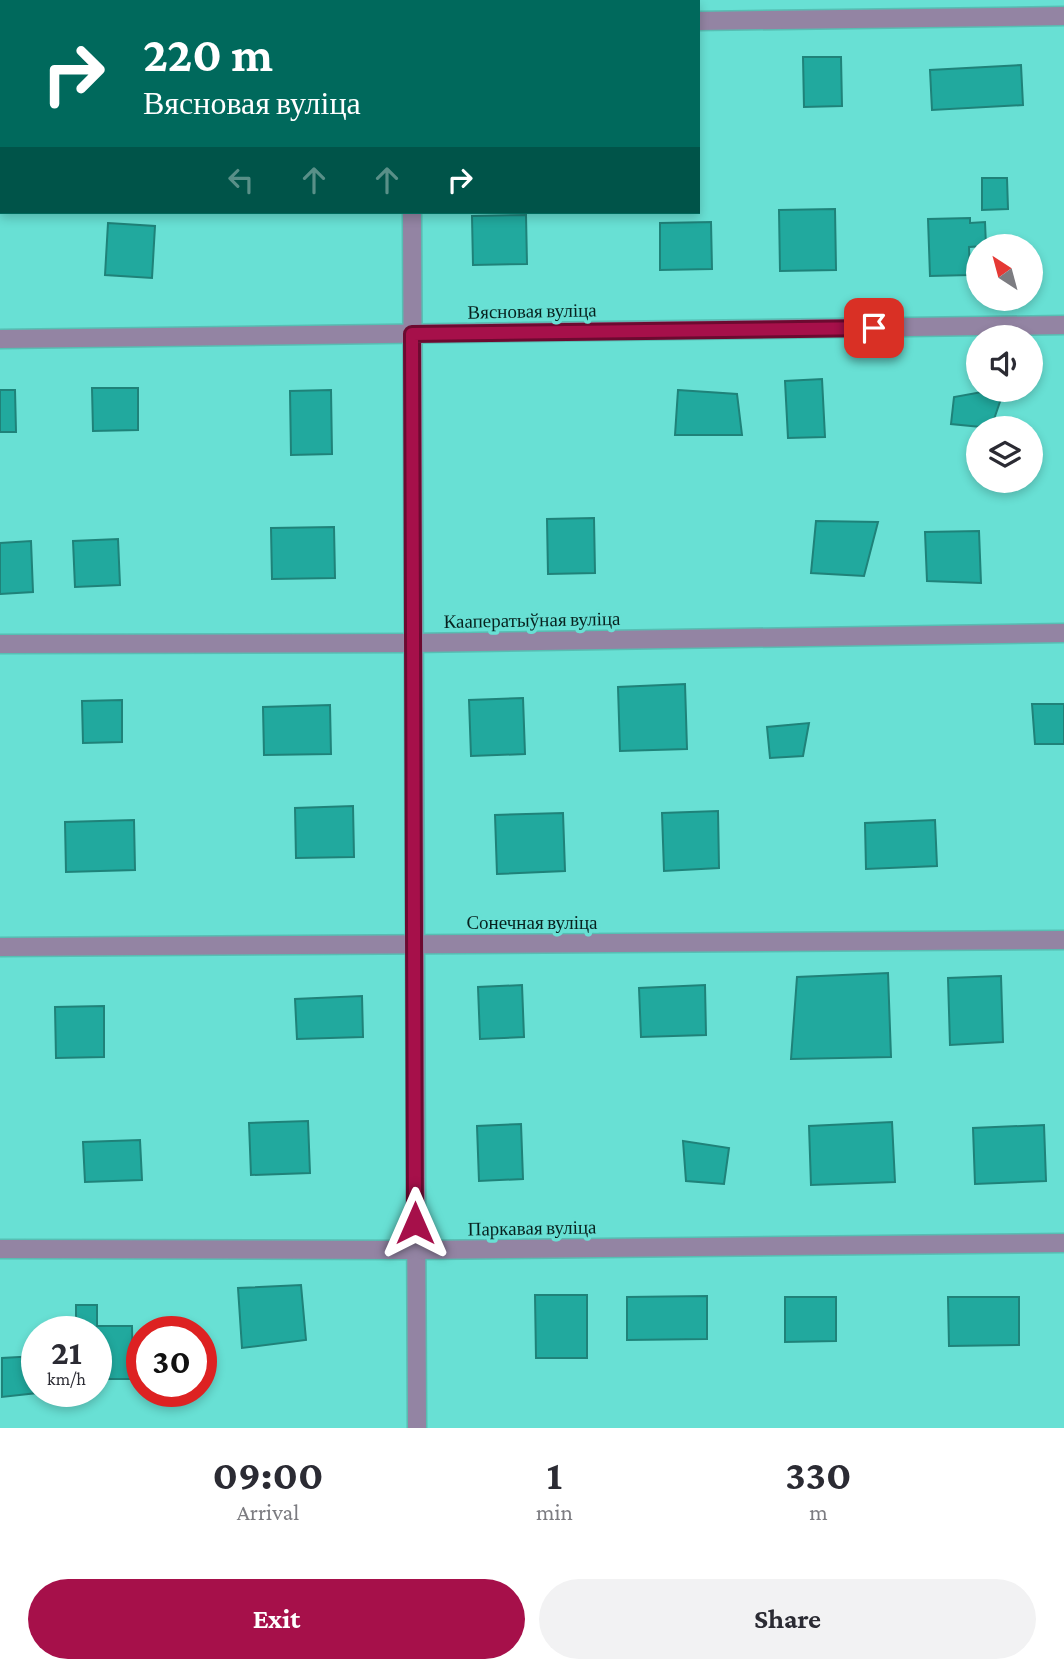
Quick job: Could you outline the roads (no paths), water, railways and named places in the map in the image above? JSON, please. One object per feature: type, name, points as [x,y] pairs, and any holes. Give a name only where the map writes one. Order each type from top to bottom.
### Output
[{"type":"street","points":[[700,21],[1064,16]]},
{"type":"street","points":[[412,214],[417,1428]]},
{"type":"street","name":"Вясновая вуліца","points":[[0,339],[1064,325]]},
{"type":"street","name":"Кааператыўная вуліца","points":[[0,644],[413,643],[1064,633]]},
{"type":"street","name":"Сонечная вуліца","points":[[0,947],[1064,940]]},
{"type":"street","name":"Паркавая вуліца","points":[[0,1249],[415,1250],[1064,1243]]}]
